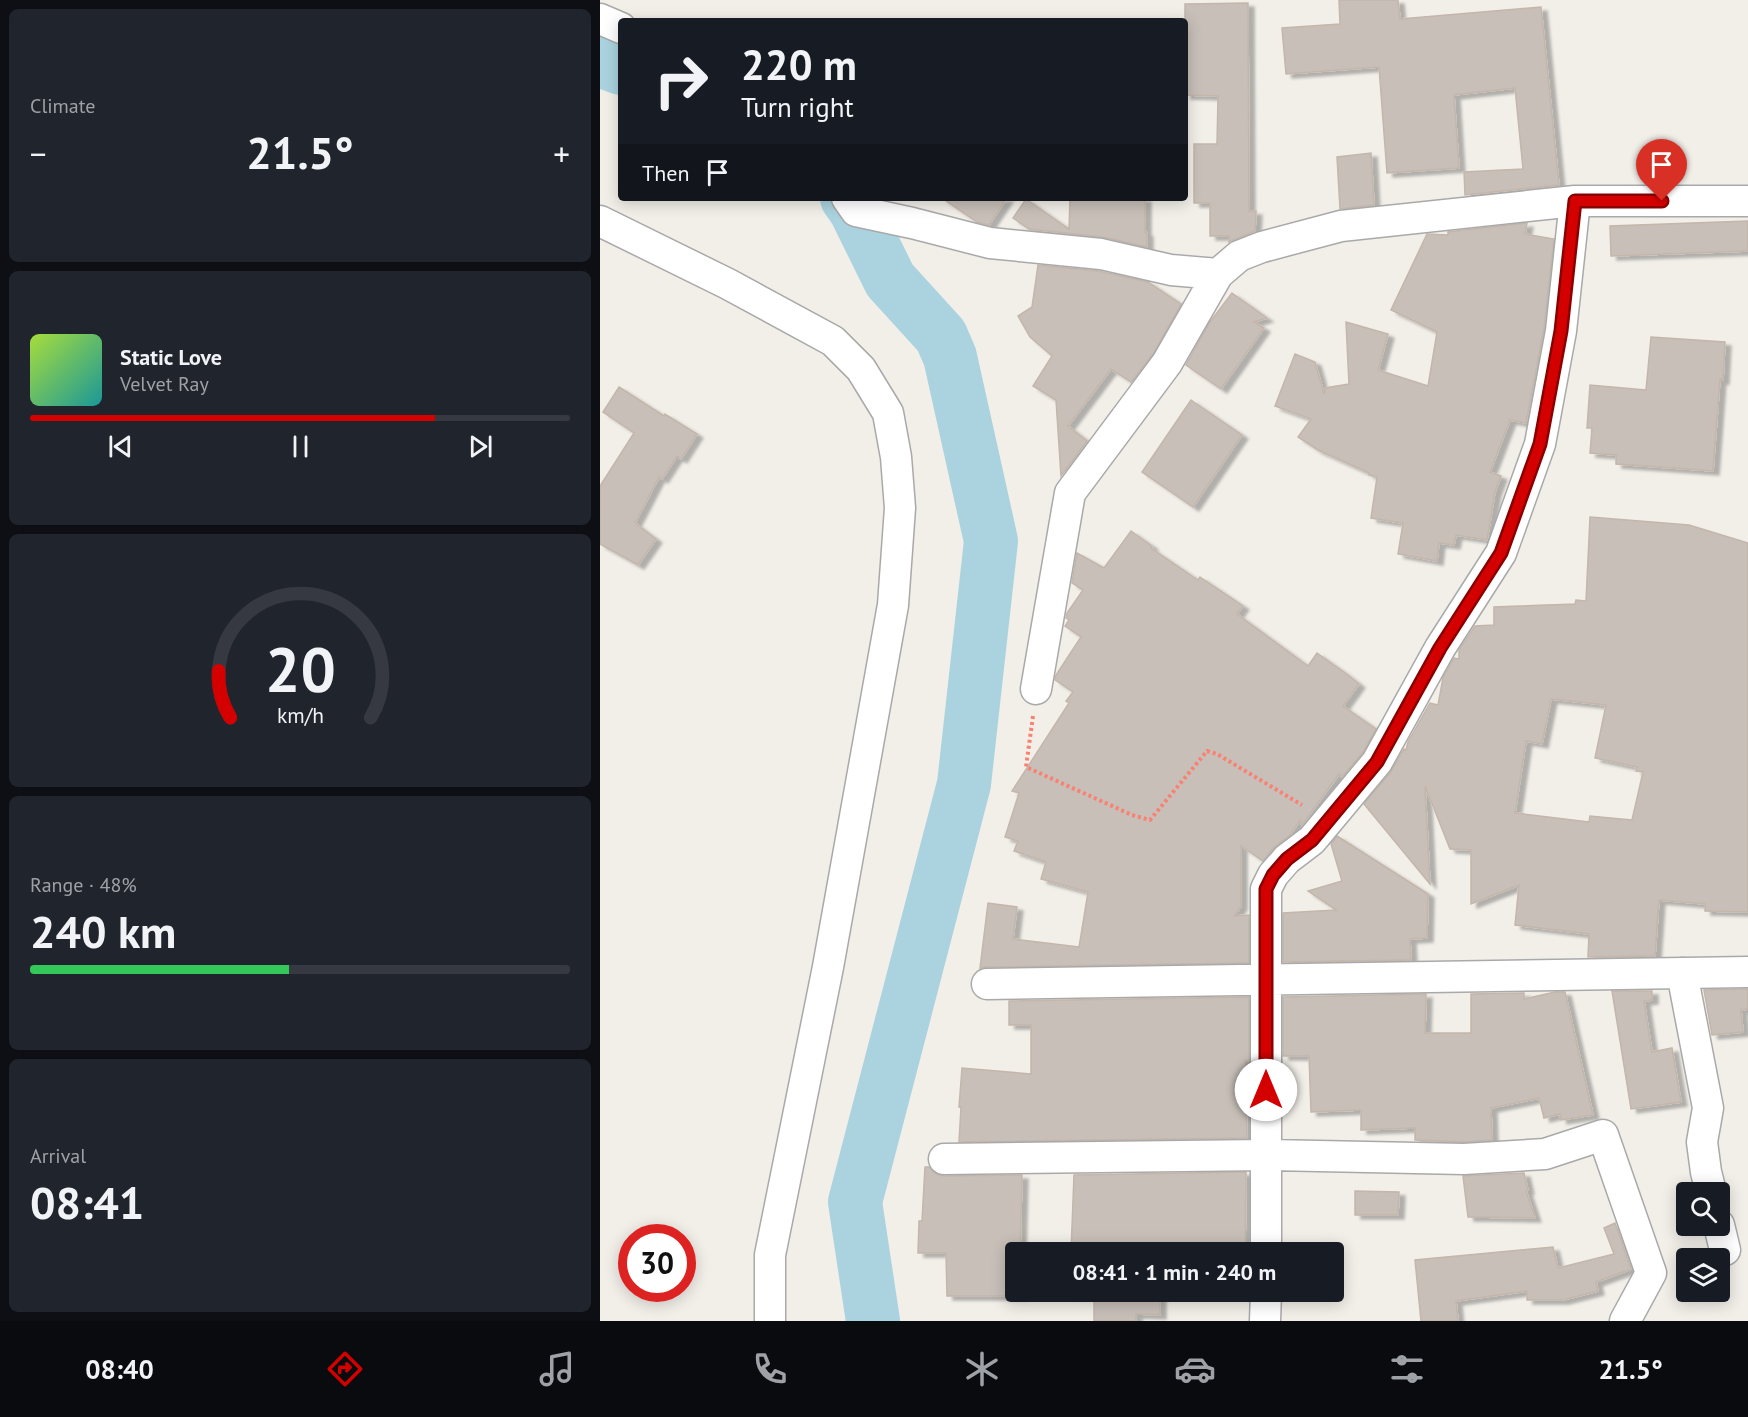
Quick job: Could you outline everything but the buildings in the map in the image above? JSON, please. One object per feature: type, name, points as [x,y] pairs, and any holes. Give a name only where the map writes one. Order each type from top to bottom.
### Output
[{"type":"street","points":[[600,19],[618,27]]},
{"type":"street","points":[[849,201],[856,211],[990,243],[1101,254],[1171,270],[1218,274]]},
{"type":"street","points":[[1266,1242],[1266,889],[1273,875],[1287,859],[1312,840],[1377,762],[1445,640],[1501,553],[1540,444],[1561,331],[1575,201]]},
{"type":"street","points":[[1036,689],[1070,494],[1167,363],[1218,274],[1239,256],[1262,247],[1341,226],[1575,201],[1748,201]]},
{"type":"street","points":[[600,221],[728,284],[833,341],[861,369],[888,413],[896,457],[900,508],[893,605],[826,978],[770,1255],[770,1321]]},
{"type":"street","points":[[987,984],[1748,972]]},
{"type":"street","points":[[1682,973],[1708,1108],[1702,1142],[1708,1182]]},
{"type":"street","points":[[944,1159],[1266,1155],[1464,1159],[1545,1154],[1603,1135],[1651,1273],[1625,1321],[1614,1321]]},
{"type":"street","points":[[1265,1321],[1266,1302]]},
{"type":"path","points":[[1036,689],[1026,767],[1117,810],[1150,820],[1207,751],[1217,754],[1328,820]]},
{"type":"waterway","points":[[600,60],[618,67]]},
{"type":"waterway","points":[[849,201],[890,280],[941,336],[950,357],[991,541],[964,784],[855,1202],[873,1321]]},
{"type":"route","points":[[1266,1090],[1266,889],[1273,875],[1287,859],[1312,840],[1377,762],[1440,648],[1501,553],[1540,444],[1561,331],[1575,201],[1662,201]]}]
